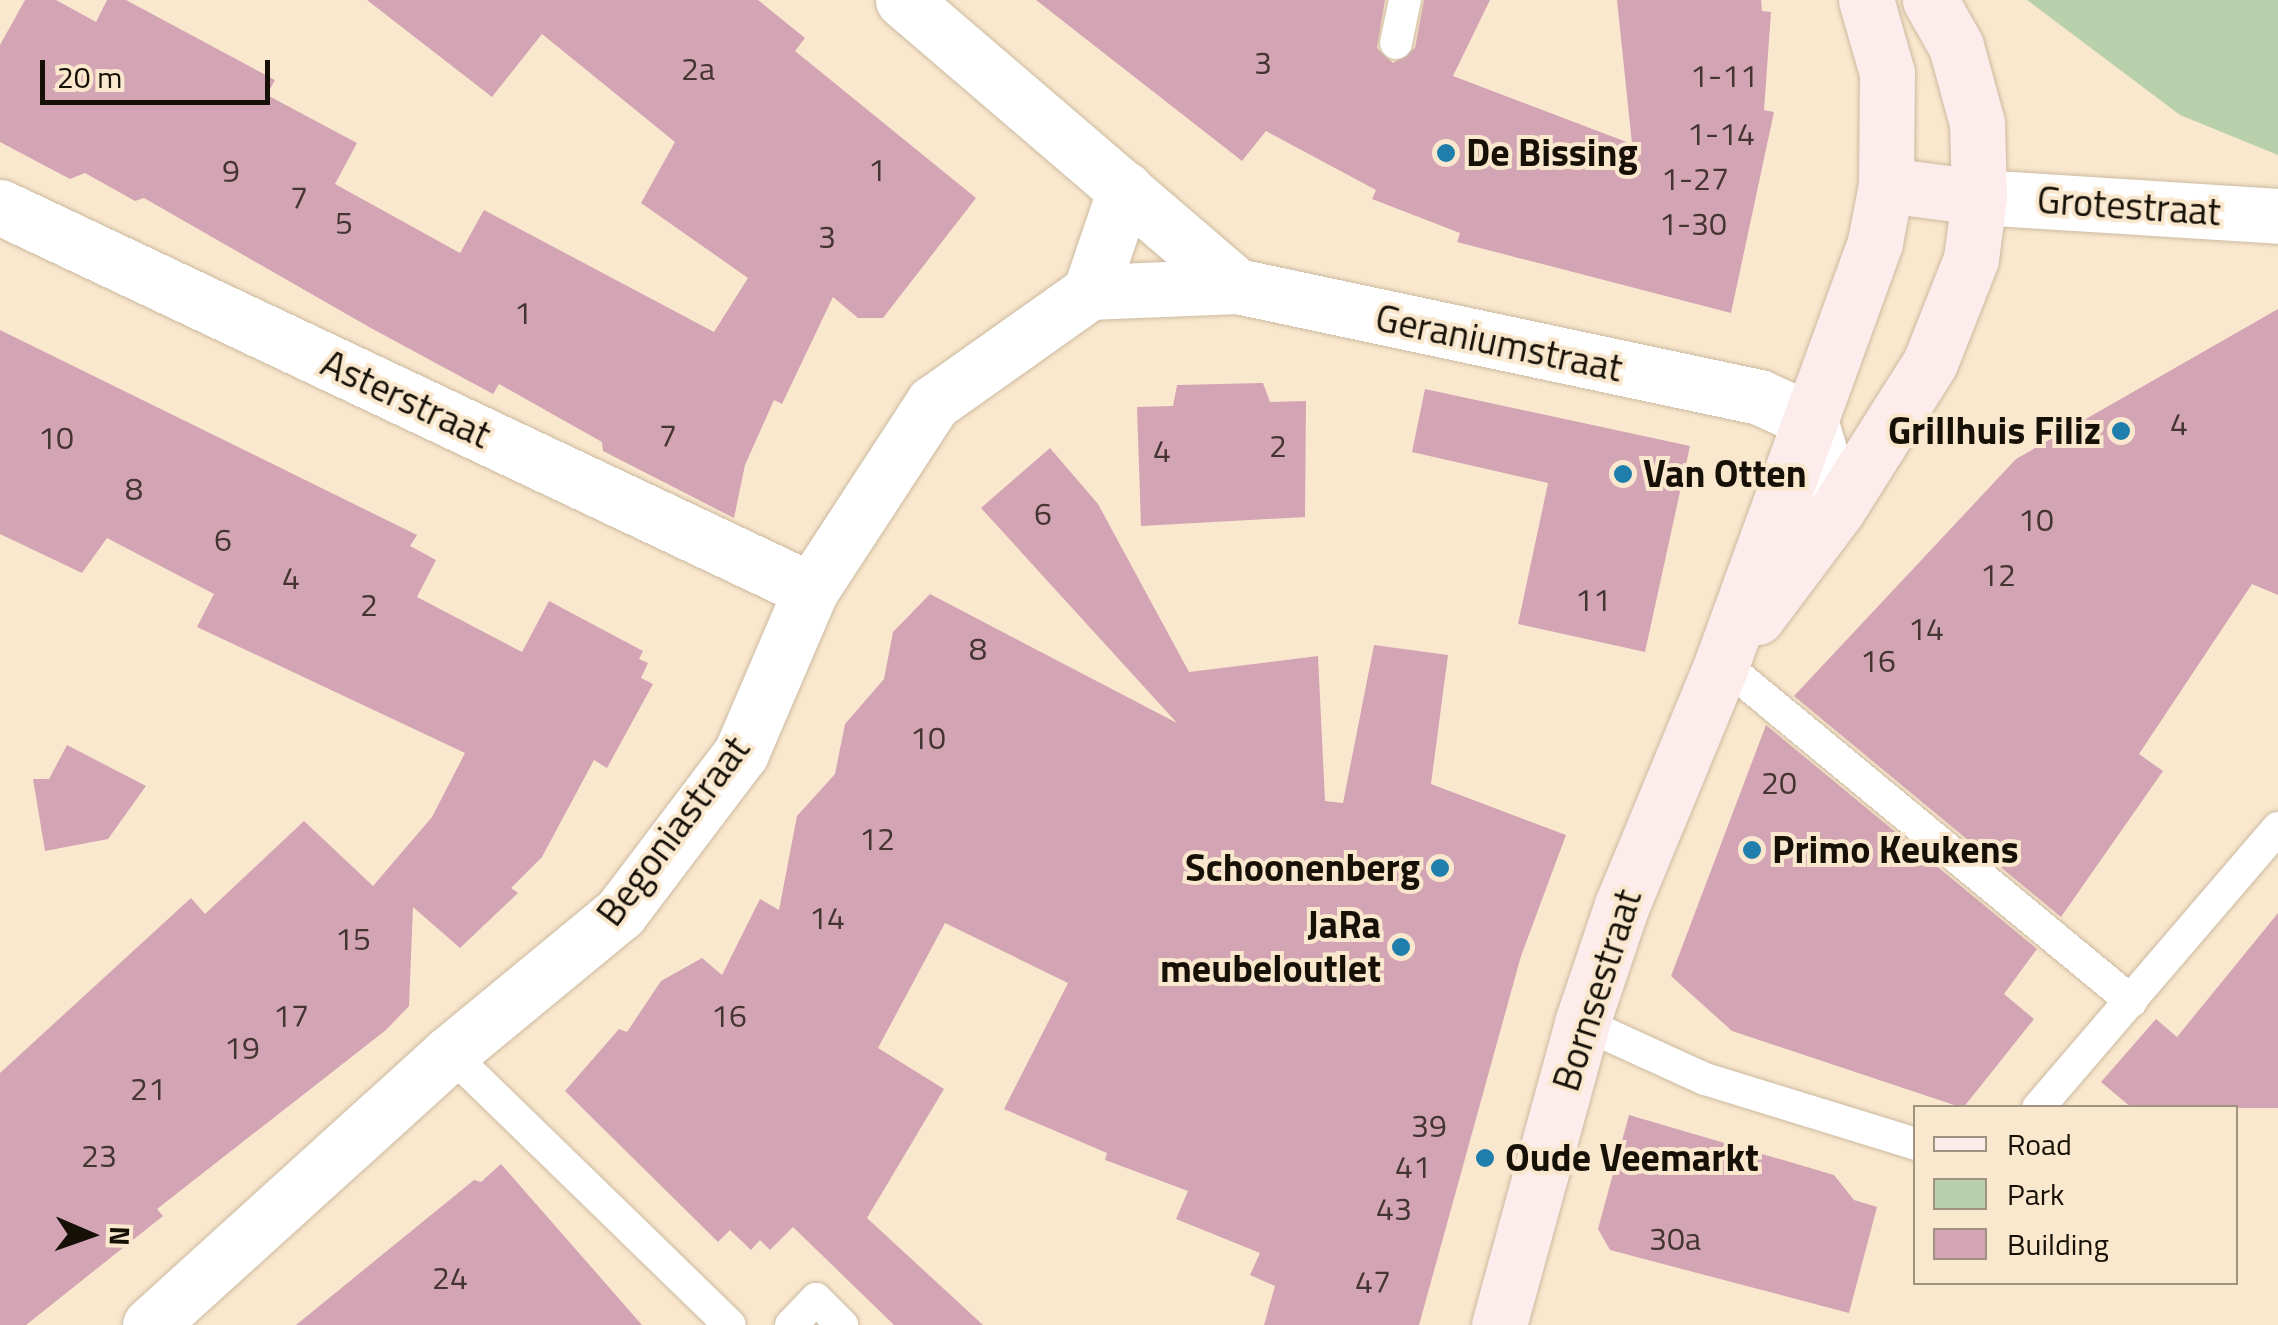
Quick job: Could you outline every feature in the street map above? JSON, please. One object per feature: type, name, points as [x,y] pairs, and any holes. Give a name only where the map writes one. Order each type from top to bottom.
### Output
[{"type":"street","name":"Geraniumstraat","points":[[904,0],[1237,286],[1759,397],[1810,420]]},
{"type":"street","name":"Bornsestraat","points":[[1499,1325],[1582,1023],[1662,801],[1722,664],[1862,288],[1886,184],[1887,73],[1866,0]]},
{"type":"street","name":"Bornsestraat","points":[[1722,664],[1837,510],[1949,323],[1970,259],[1979,197],[1976,123],[1956,46],[1930,0]]},
{"type":"street","points":[[1886,184],[1979,197]]},
{"type":"street","points":[[1125,190],[1090,292],[1237,286]]},
{"type":"street","name":"Grotestraat","points":[[1979,197],[2278,216]]},
{"type":"street","name":"Asterstraat","points":[[0,207],[811,590]]},
{"type":"street","name":"Begoniastraat","points":[[150,1325],[450,1053],[620,913],[741,752],[811,590],[933,404],[1090,292]]},
{"type":"street","points":[[1810,420],[1837,510]]},
{"type":"lane","points":[[1396,44],[1405,0]]},
{"type":"lane","points":[[1722,664],[2130,1001]]},
{"type":"lane","points":[[2041,1105],[2278,828]]},
{"type":"lane","points":[[1582,1023],[1704,1079],[1913,1143]]},
{"type":"lane","points":[[450,1053],[730,1325]]},
{"type":"lane","points":[[791,1325],[816,1300],[842,1325]]},
{"type":"green space","points":[[2027,0],[2278,0],[2278,155],[2180,115]]},
{"type":"building","points":[[25,0],[56,0],[96,22],[107,0],[126,0],[275,80],[267,95],[357,143],[335,184],[460,253],[484,210],[714,332],[748,278],[641,203],[675,142],[542,34],[492,97],[367,0],[758,0],[805,38],[795,51],[976,198],[883,318],[858,318],[833,297],[782,404],[774,400],[745,465],[734,518],[603,451],[602,442],[499,384],[493,394],[369,327],[144,198],[135,201],[85,173],[70,179],[0,142],[0,45]]},
{"type":"building","name":"De Bissing","points":[[1036,0],[1385,0],[1377,48],[1393,63],[1415,48],[1424,0],[1490,0],[1453,76],[1632,144],[1617,0],[1761,0],[1762,11],[1771,12],[1764,110],[1774,112],[1731,313],[1457,242],[1460,233],[1372,199],[1376,190],[1266,131],[1242,161]]},
{"type":"building","points":[[2278,309],[2278,595],[2252,584],[2139,754],[2163,771],[2061,917],[1794,696],[2016,459]]},
{"type":"building","points":[[0,330],[417,535],[410,546],[436,560],[417,597],[522,652],[549,601],[643,651],[639,659],[648,663],[641,678],[653,684],[607,768],[594,760],[542,857],[511,888],[518,893],[460,948],[413,907],[409,1006],[386,1030],[157,1209],[163,1216],[26,1325],[0,1325],[0,1073],[191,898],[205,914],[304,821],[373,886],[432,817],[465,753],[197,627],[214,594],[107,538],[82,573],[0,534]]},
{"type":"building","points":[[1263,383],[1270,402],[1306,401],[1305,517],[1141,526],[1137,407],[1173,406],[1177,385]]},
{"type":"building","points":[[1425,389],[1690,446],[1645,652],[1518,624],[1548,483],[1412,452]]},
{"type":"building","points":[[1050,448],[1098,504],[1189,672],[1318,656],[1325,801],[1343,803],[1374,645],[1448,655],[1431,784],[1566,835],[1521,956],[1419,1325],[1264,1325],[1275,1286],[1250,1275],[1260,1253],[1176,1219],[1188,1191],[1105,1160],[1107,1153],[1004,1109],[1068,983],[945,923],[878,1048],[944,1089],[867,1218],[983,1325],[894,1325],[793,1227],[770,1250],[760,1240],[751,1250],[730,1230],[718,1242],[565,1091],[619,1029],[627,1032],[661,981],[702,958],[722,975],[760,899],[779,910],[797,816],[835,774],[845,724],[884,679],[893,632],[930,594],[1177,723],[981,508]]},
{"type":"building","points":[[1766,725],[2037,949],[2004,994],[2034,1019],[1965,1105],[1954,1105],[1732,1031],[1671,976]]},
{"type":"building","points":[[67,745],[146,786],[108,839],[45,851],[33,779],[49,779]]},
{"type":"building","points":[[2278,913],[2278,1108],[2128,1105],[2101,1082],[2156,1019],[2177,1037]]},
{"type":"building","points":[[1629,1115],[1834,1175],[1854,1200],[1877,1207],[1849,1313],[1610,1250],[1598,1229]]},
{"type":"building","points":[[501,1164],[642,1325],[296,1325],[474,1180],[481,1182]]},
{"type":"place","name":"De Bissing","points":[[1446,153]]},
{"type":"place","name":"Grillhuis Filiz","points":[[2121,431]]},
{"type":"place","name":"Van Otten","points":[[1623,474]]},
{"type":"place","name":"Primo Keukens","points":[[1752,850]]},
{"type":"place","name":"Schoonenberg","points":[[1440,868]]},
{"type":"place","name":"JaRa meubeloutlet","points":[[1401,947]]},
{"type":"place","name":"Oude Veemarkt","points":[[1485,1158]]}]
